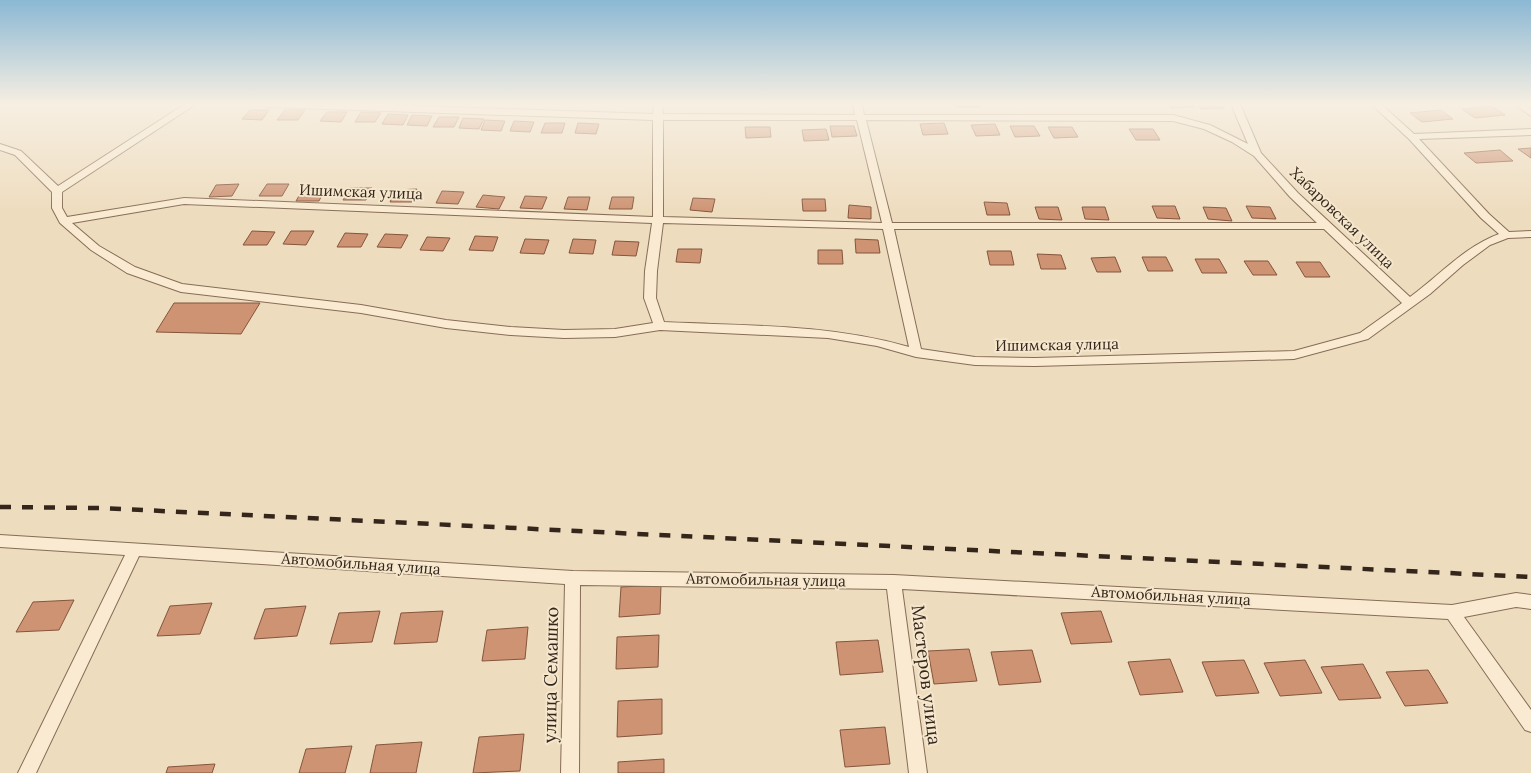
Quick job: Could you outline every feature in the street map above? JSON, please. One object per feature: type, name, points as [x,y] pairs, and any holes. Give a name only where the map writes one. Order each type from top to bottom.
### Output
[{"type":"street","points":[[57,191],[136,140]]},
{"type":"street","points":[[658,140],[658,220],[651,271],[650,298],[660,326]]},
{"type":"street","points":[[867,140],[916,353]]},
{"type":"street","name":"Хабаровская улица","points":[[1235,140],[1257,154],[1326,226],[1408,302]]},
{"type":"street","name":"Хабаровская улица","points":[[1251,140],[1257,154]]},
{"type":"street","points":[[1415,140],[1461,192],[1507,236]]},
{"type":"street","points":[[0,147],[18,153],[57,191],[57,208],[64,221]]},
{"type":"street","name":"Ишимская улица","points":[[64,221],[184,201],[658,220],[888,226],[1326,226]]},
{"type":"street","name":"Ишимская улица","points":[[64,221],[95,248],[130,270],[182,288],[361,309],[446,324],[511,330],[564,334],[615,333],[660,326],[828,334],[877,342],[916,353],[975,361],[1035,362],[1294,355],[1364,336],[1408,302],[1426,291],[1458,262],[1486,243],[1507,236],[1531,234]]},
{"type":"street","name":"Автомобильная улица","points":[[0,541],[573,578],[894,582],[1452,612],[1516,600],[1531,602]]},
{"type":"street","points":[[27,773],[135,550]]},
{"type":"street","name":"улица Семашко","points":[[570,773],[573,578]]},
{"type":"street","name":"Мастеров улица","points":[[894,582],[918,773]]},
{"type":"street","points":[[1452,612],[1531,724]]},
{"type":"building","points":[[1531,148],[1531,158],[1518,149]]},
{"type":"building","points":[[1500,150],[1513,161],[1476,163],[1464,153]]},
{"type":"building","points":[[239,184],[232,196],[209,197],[216,185]]},
{"type":"building","points":[[267,184],[289,184],[282,196],[259,196]]},
{"type":"building","points":[[350,188],[372,188],[366,200],[343,200]]},
{"type":"building","points":[[303,189],[325,189],[319,201],[296,201]]},
{"type":"building","points":[[417,189],[412,202],[390,202],[395,190]]},
{"type":"building","points":[[442,191],[464,192],[458,204],[436,203]]},
{"type":"building","points":[[483,195],[505,197],[499,209],[476,207]]},
{"type":"building","points":[[525,196],[547,197],[542,209],[520,208]]},
{"type":"building","points":[[568,197],[590,197],[587,210],[564,209]]},
{"type":"building","points":[[612,197],[634,197],[632,209],[609,209]]},
{"type":"building","points":[[693,198],[715,199],[712,212],[690,210]]},
{"type":"building","points":[[802,199],[825,199],[826,211],[803,211]]},
{"type":"building","points":[[984,202],[1007,203],[1010,215],[987,215]]},
{"type":"building","points":[[849,205],[871,207],[871,219],[848,218]]},
{"type":"building","points":[[1152,206],[1175,206],[1180,219],[1157,218]]},
{"type":"building","points":[[1246,206],[1270,207],[1276,219],[1252,218]]},
{"type":"building","points":[[1035,207],[1058,207],[1062,220],[1039,219]]},
{"type":"building","points":[[1082,207],[1105,207],[1109,220],[1085,219]]},
{"type":"building","points":[[1203,207],[1226,208],[1232,221],[1208,219]]},
{"type":"building","points":[[252,231],[275,232],[267,245],[243,245]]},
{"type":"building","points":[[291,231],[314,231],[306,245],[283,244]]},
{"type":"building","points":[[345,233],[368,234],[361,247],[337,247]]},
{"type":"building","points":[[385,234],[408,235],[401,248],[377,247]]},
{"type":"building","points":[[475,236],[498,237],[493,251],[469,250]]},
{"type":"building","points":[[427,237],[450,238],[443,251],[420,250]]},
{"type":"building","points":[[525,239],[549,240],[544,254],[520,253]]},
{"type":"building","points":[[573,239],[596,240],[593,254],[569,253]]},
{"type":"building","points":[[855,239],[878,240],[880,253],[856,253]]},
{"type":"building","points":[[615,241],[639,242],[636,256],[612,255]]},
{"type":"building","points":[[678,249],[702,249],[700,263],[676,262]]},
{"type":"building","points":[[818,250],[842,250],[843,264],[818,264]]},
{"type":"building","points":[[987,251],[1011,251],[1014,265],[990,265]]},
{"type":"building","points":[[1037,254],[1061,255],[1066,269],[1041,269]]},
{"type":"building","points":[[1115,257],[1121,272],[1097,272],[1091,258]]},
{"type":"building","points":[[1142,257],[1166,257],[1173,271],[1148,271]]},
{"type":"building","points":[[1195,259],[1219,259],[1227,273],[1202,273]]},
{"type":"building","points":[[1244,261],[1268,261],[1277,275],[1253,275]]},
{"type":"building","points":[[1296,262],[1320,262],[1330,277],[1305,277]]},
{"type":"building","points":[[174,303],[260,303],[241,334],[156,332]]},
{"type":"building","points":[[661,585],[660,614],[619,617],[621,587]]},
{"type":"building","points":[[74,600],[59,630],[16,632],[33,602]]},
{"type":"building","points":[[212,603],[200,634],[157,636],[170,606]]},
{"type":"building","points":[[306,606],[297,636],[254,639],[265,609]]},
{"type":"building","points":[[380,611],[372,642],[330,644],[339,613]]},
{"type":"building","points":[[443,611],[437,642],[394,644],[401,613]]},
{"type":"building","points":[[1101,611],[1112,642],[1071,644],[1061,613]]},
{"type":"building","points":[[528,627],[525,659],[482,661],[487,630]]},
{"type":"building","points":[[659,635],[658,667],[616,669],[617,637]]},
{"type":"building","points":[[878,640],[883,672],[840,675],[836,642]]},
{"type":"building","points":[[969,649],[977,681],[934,684],[928,651]]},
{"type":"building","points":[[1032,650],[1041,682],[999,685],[991,652]]},
{"type":"building","points":[[1170,659],[1183,692],[1140,695],[1128,662]]},
{"type":"building","points":[[1244,660],[1259,693],[1216,696],[1202,662]]},
{"type":"building","points":[[1305,660],[1322,693],[1280,696],[1264,663]]},
{"type":"building","points":[[1363,664],[1381,698],[1339,700],[1321,667]]},
{"type":"building","points":[[1428,670],[1448,703],[1405,706],[1386,672]]},
{"type":"building","points":[[662,699],[662,734],[617,737],[618,701]]},
{"type":"building","points":[[885,727],[890,764],[845,767],[840,730]]},
{"type":"building","points":[[524,734],[520,771],[473,773],[479,737]]},
{"type":"building","points":[[422,742],[416,773],[370,773],[376,745]]},
{"type":"building","points":[[352,746],[345,773],[299,773],[306,749]]},
{"type":"building","points":[[664,759],[664,773],[618,773],[618,762]]},
{"type":"building","points":[[215,764],[212,773],[166,773],[168,767]]},
{"type":"railway","points":[[0,507],[100,508],[1531,577]]}]
